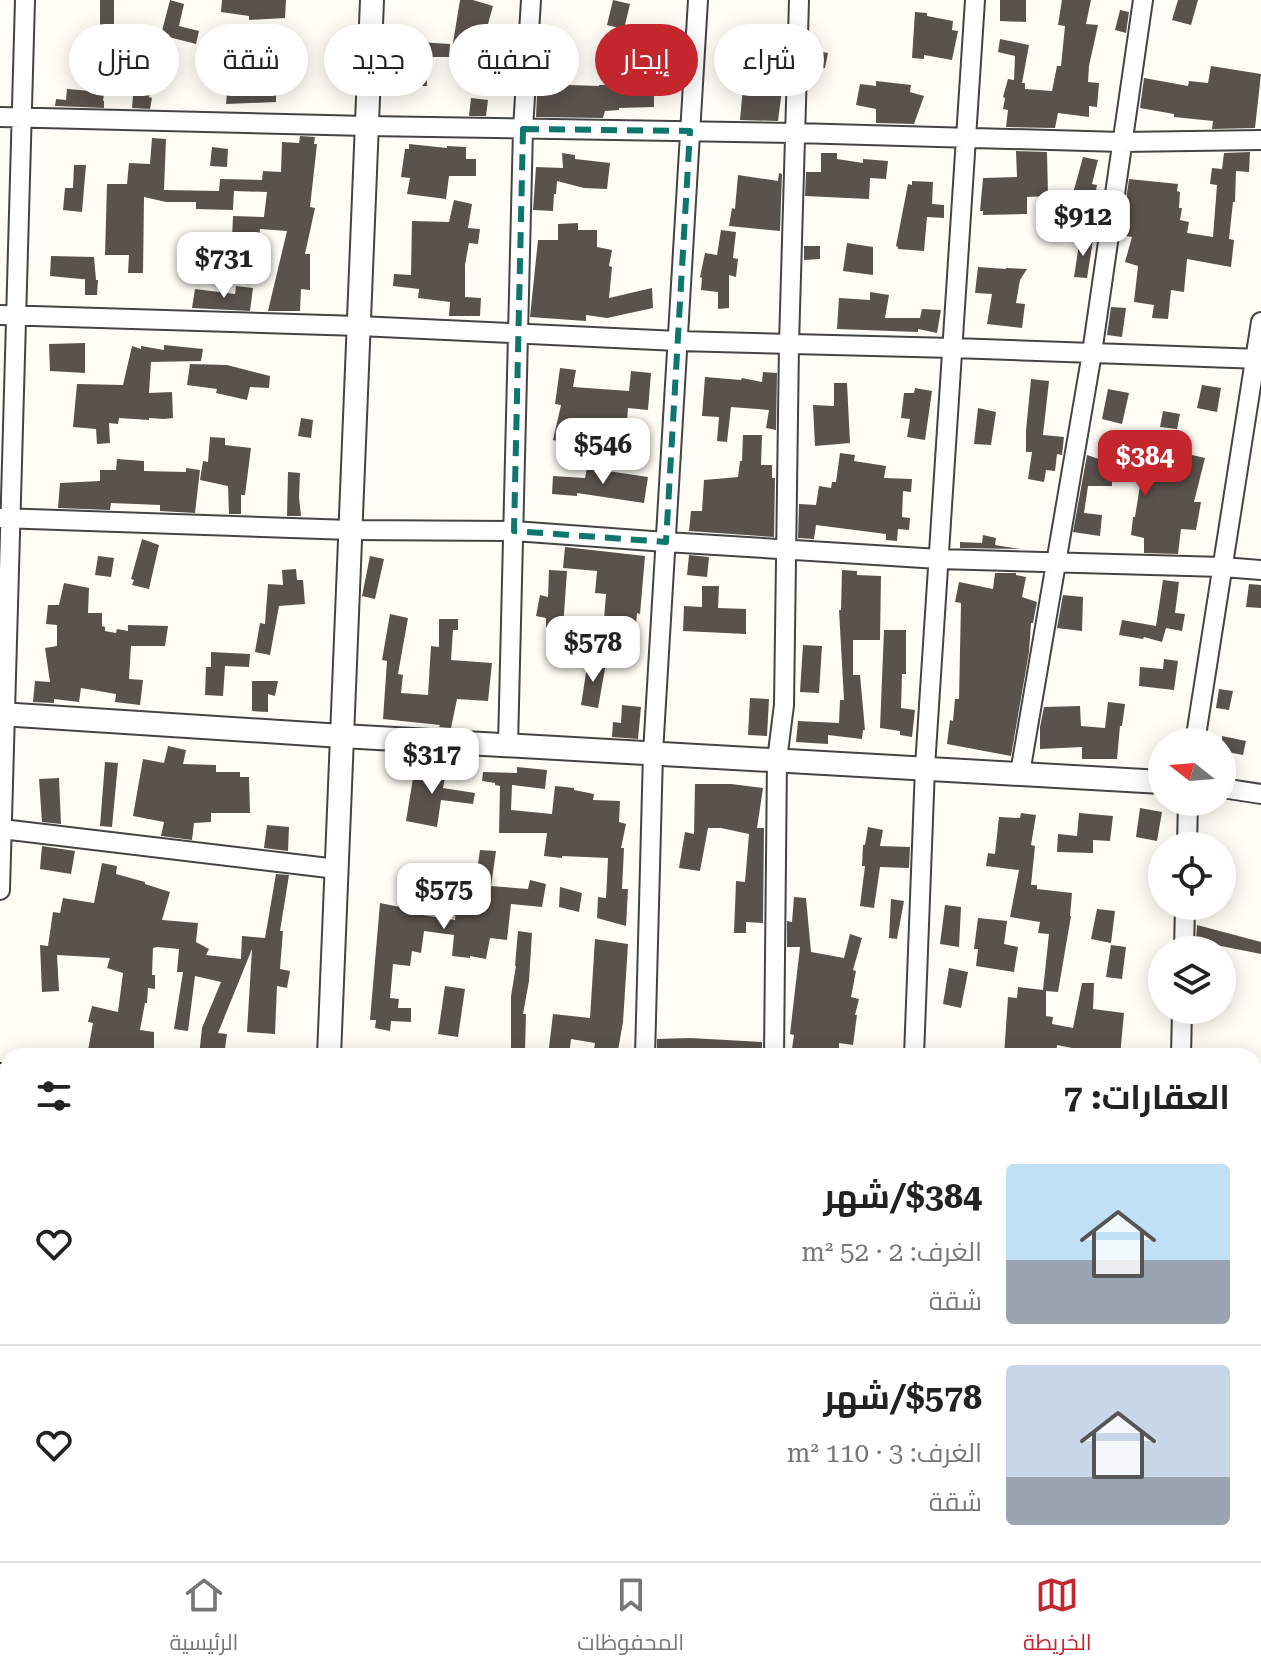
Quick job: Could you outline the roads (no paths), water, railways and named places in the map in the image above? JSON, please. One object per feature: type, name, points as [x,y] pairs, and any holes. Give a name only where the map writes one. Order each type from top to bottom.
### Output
[{"type":"street","points":[[0,890],[8,316],[22,117],[25,0]]},
{"type":"street","points":[[329,1048],[372,0]]},
{"type":"street","points":[[508,745],[523,129],[531,0]]},
{"type":"street","points":[[645,1048],[653,753],[698,0]]},
{"type":"street","points":[[774,1048],[777,760],[784,705],[789,344],[799,0]]},
{"type":"street","points":[[914,1048],[925,767],[975,0]]},
{"type":"street","points":[[1020,773],[1092,353],[1143,0]]},
{"type":"street","points":[[0,117],[1122,142],[1261,140]]},
{"type":"street","points":[[8,316],[1258,359]]},
{"type":"street","points":[[1197,728],[1258,359],[1261,322]]},
{"type":"street","points":[[5,518],[351,530],[514,531],[939,559],[1261,570]]},
{"type":"street","points":[[2,714],[1148,781]]},
{"type":"street","points":[[1236,790],[1261,794]]},
{"type":"street","points":[[2,829],[337,869]]},
{"type":"street","points":[[1181,1048],[1182,1024]]}]
